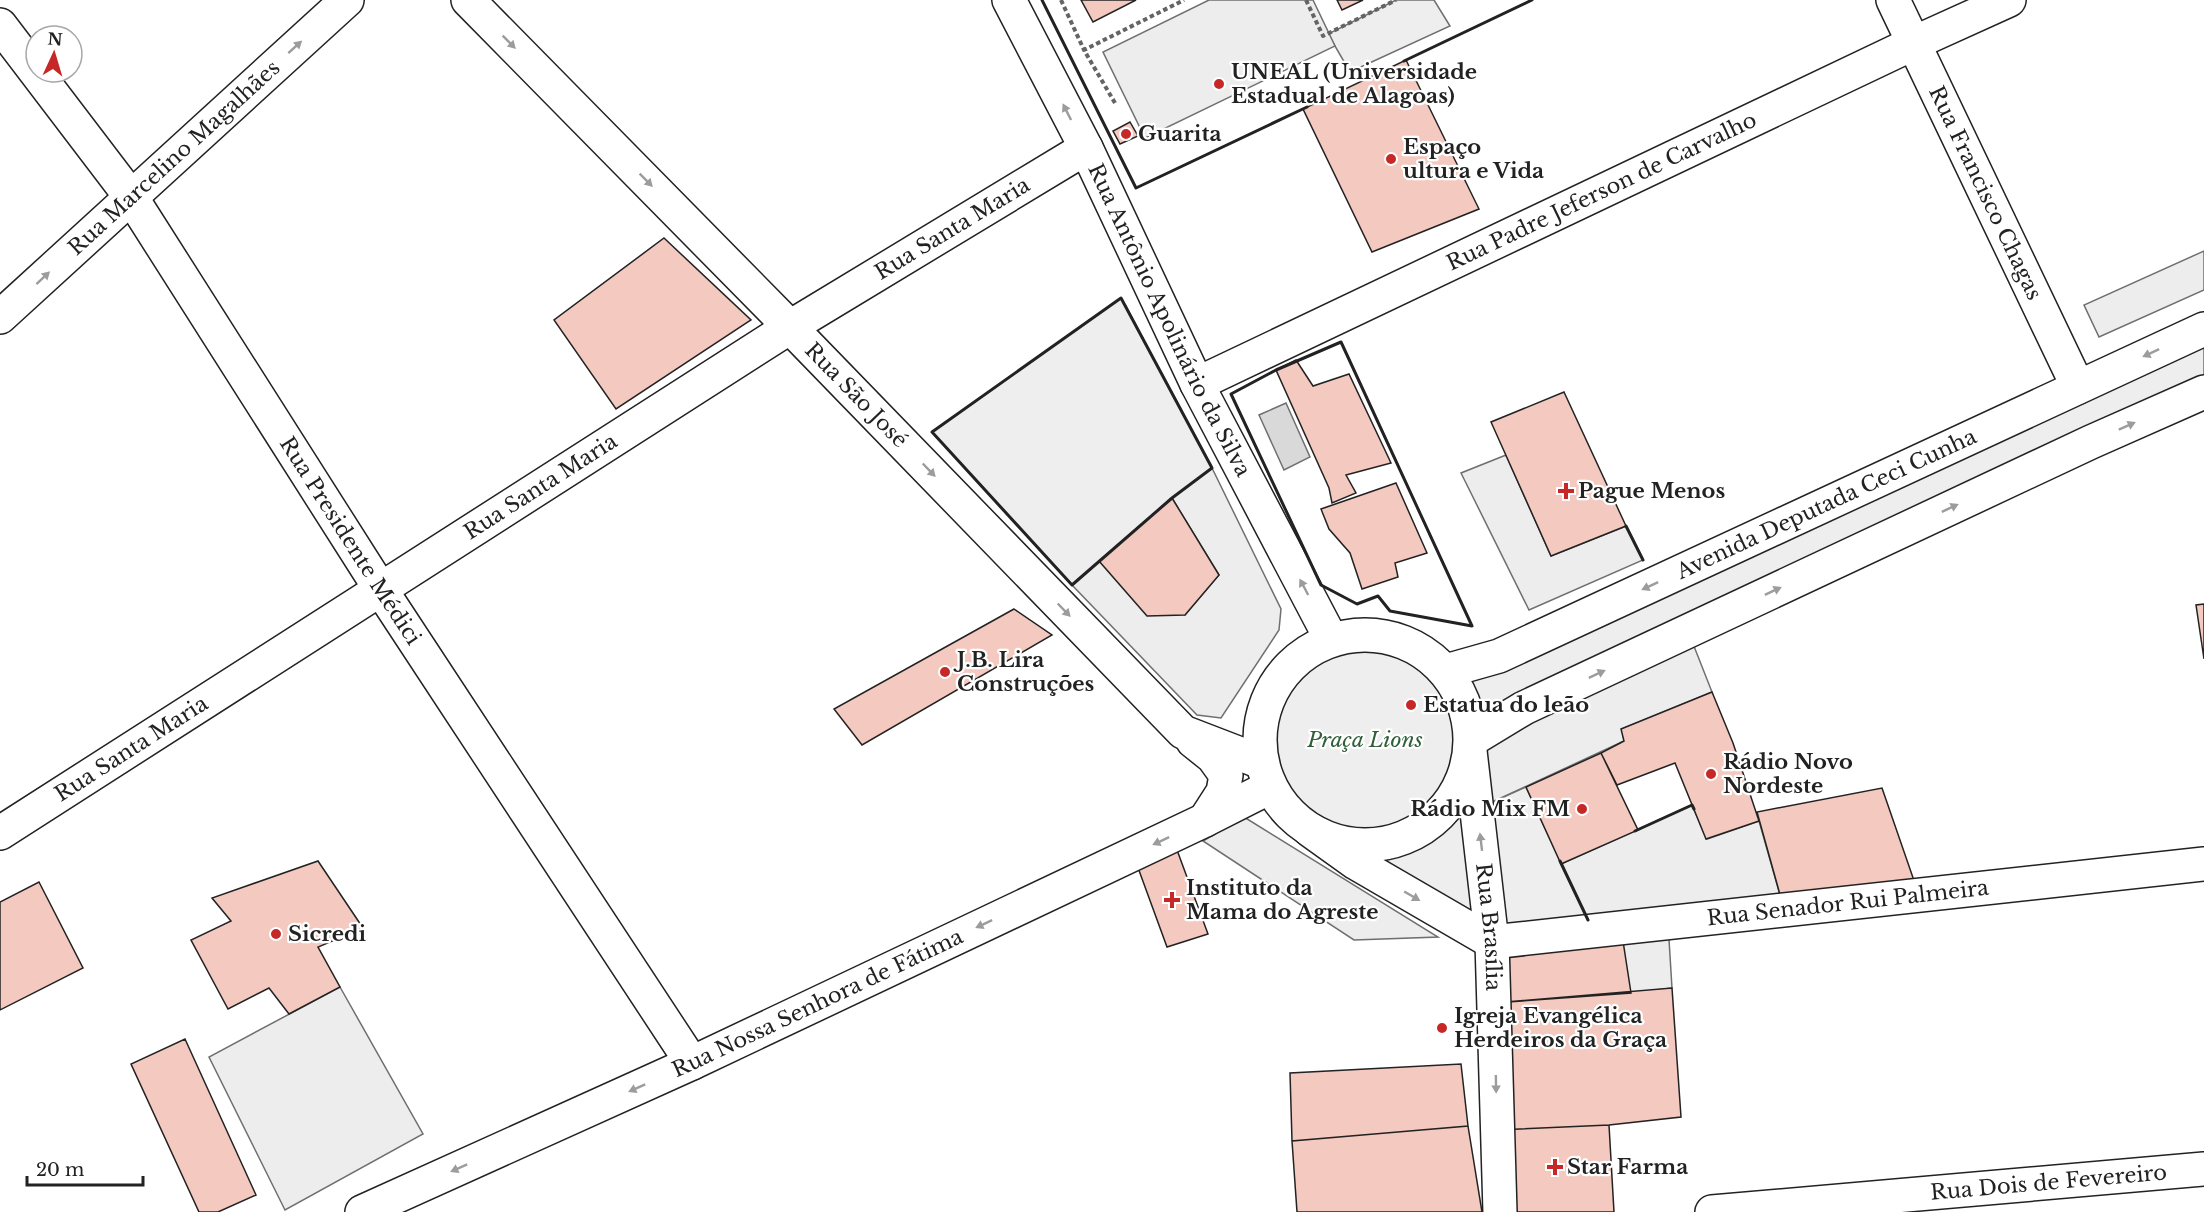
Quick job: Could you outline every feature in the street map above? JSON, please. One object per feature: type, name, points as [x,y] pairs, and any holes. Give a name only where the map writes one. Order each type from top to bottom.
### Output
[{"type":"street","name":"Rua Marcelino Magalhães","points":[[0,317],[347,0]]},
{"type":"street","name":"Rua São José","points":[[468,0],[790,327],[1182,732],[1265,775]]},
{"type":"street","name":"Rua Antônio Apolinário da Silva","points":[[1010,0],[1086,148],[1197,384],[1331,639]]},
{"type":"street","name":"Rua Francisco Chagas","points":[[1893,0],[2078,387]]},
{"type":"street","name":"Rua Padre Jeferson de Carvalho","points":[[1197,384],[2009,0]]},
{"type":"street","name":"Rua Presidente Médici","points":[[0,25],[130,197],[381,590],[692,1063]]},
{"type":"street","name":"Rua Santa Maria","points":[[0,832],[790,327],[1086,148]]},
{"type":"street","name":"Avenida Deputada Ceci Cunha","points":[[1446,671],[1499,656],[2204,329]]},
{"type":"street","points":[[1471,746],[1524,708],[2080,447],[2204,392]]},
{"type":"street","points":[[1310,830],[1350,844],[1393,842],[1430,823],[1457,791],[1471,746],[1468,715],[1446,671],[1413,645],[1372,634],[1331,639],[1281,674],[1266,701],[1265,775],[1284,809],[1310,830],[1356,863],[1492,942]]},
{"type":"street","points":[[1182,732],[1213,757],[1226,775],[1222,792],[1205,820]]},
{"type":"street","name":"Rua Brasília","points":[[1471,746],[1492,942],[1500,1212]]},
{"type":"street","name":"Rua Nossa Senhora de Fátima","points":[[378,1209],[1205,820],[1265,775]]},
{"type":"street","name":"Rua Senador Rui Palmeira","points":[[1492,942],[2204,864]]},
{"type":"street","name":"Rua Dois de Fevereiro","points":[[1713,1212],[2204,1169]]},
{"type":"path","points":[[1061,0],[1084,50],[1115,103]]},
{"type":"path","points":[[1084,50],[1184,0]]},
{"type":"path","points":[[1306,0],[1323,36],[1396,0]]},
{"type":"green space","points":[[1396,0],[1434,0],[1450,26],[1350,72],[1328,34]]},
{"type":"green space","points":[[1121,298],[1212,468],[1172,498],[1072,585],[932,432]]},
{"type":"green space","name":"Praça Lions","points":[[2204,329],[2204,396],[1524,708],[1477,809],[1526,787],[1593,931],[1492,942],[1310,830],[1284,809],[1270,787],[1261,762],[1265,701],[1281,674],[1331,639],[1372,634],[1413,645],[1446,671]]},
{"type":"shaded area","points":[[1209,0],[1313,0],[1335,46],[1145,138],[1103,52]]},
{"type":"shaded area","points":[[2204,251],[2204,290],[2099,337],[2084,305]]},
{"type":"shaded area","points":[[1286,403],[1310,457],[1284,470],[1259,415]]},
{"type":"shaded area","points":[[1506,455],[1551,556],[1626,526],[1643,560],[1529,610],[1461,473]]},
{"type":"shaded area","points":[[1212,468],[1281,609],[1279,630],[1221,718],[1197,715],[1072,585],[1099,561],[1185,615],[1219,575],[1172,498]]},
{"type":"shaded area","points":[[1688,631],[1712,692],[1622,729],[1624,741],[1477,809],[1470,751]]},
{"type":"shaded area","points":[[1692,805],[1707,839],[1759,821],[1784,909],[1668,923],[1672,988],[1631,993],[1593,931],[1561,864]]},
{"type":"shaded area","points":[[1244,817],[1438,937],[1354,940],[1203,841]]},
{"type":"shaded area","points":[[340,987],[423,1134],[285,1210],[209,1057]]},
{"type":"building","points":[[1081,0],[1136,0],[1093,22]]},
{"type":"building","points":[[1337,0],[1363,0],[1342,10]]},
{"type":"building","name":"Espaço ultura e Vida","points":[[1406,60],[1479,209],[1372,252],[1303,109]]},
{"type":"building","name":"Guarita","points":[[1130,122],[1138,136],[1120,144],[1113,131]]},
{"type":"building","points":[[664,238],[751,320],[616,409],[554,320]]},
{"type":"building","points":[[1296,360],[1313,386],[1349,374],[1391,463],[1346,475],[1356,493],[1332,503],[1329,488],[1276,370]]},
{"type":"building","name":"Pague Menos","points":[[1564,392],[1626,526],[1551,556],[1491,422]]},
{"type":"building","points":[[1396,483],[1427,553],[1395,563],[1398,577],[1362,589],[1350,553],[1329,529],[1321,509]]},
{"type":"building","points":[[1172,498],[1219,575],[1185,615],[1147,616],[1099,561]]},
{"type":"building","points":[[2204,604],[2204,659],[2196,605]]},
{"type":"building","name":"J.B. Lira Construções","points":[[1014,609],[1052,635],[862,745],[834,709]]},
{"type":"building","name":"Rádio Novo Nordeste","points":[[1712,692],[1733,743],[1759,821],[1706,839],[1675,763],[1617,785],[1601,753],[1624,741],[1621,729]]},
{"type":"building","name":"Rádio Mix FM","points":[[1601,753],[1638,830],[1561,864],[1526,787]]},
{"type":"building","points":[[1882,788],[1919,895],[1784,909],[1757,812]]},
{"type":"building","name":"Instituto da Mama do Agreste","points":[[1177,850],[1208,934],[1167,947],[1137,865]]},
{"type":"building","name":"Sicredi","points":[[318,861],[363,928],[318,947],[340,987],[289,1014],[269,988],[228,1009],[191,940],[231,921],[212,898]]},
{"type":"building","points":[[39,882],[83,968],[0,1010],[0,902]]},
{"type":"building","points":[[1621,928],[1631,993],[1494,1003],[1492,942]]},
{"type":"building","points":[[1672,988],[1681,1117],[1609,1125],[1497,1130],[1494,1003]]},
{"type":"building","points":[[185,1039],[256,1195],[218,1212],[199,1212],[131,1064]]},
{"type":"building","points":[[1461,1064],[1468,1126],[1292,1141],[1290,1073]]},
{"type":"building","name":"Star Farma","points":[[1609,1125],[1614,1212],[1500,1212],[1497,1130]]},
{"type":"building","points":[[1468,1126],[1482,1212],[1297,1212],[1292,1141]]},
{"type":"wall","points":[[1042,0],[1136,188],[1307,107]]},
{"type":"wall","points":[[1404,61],[1532,0]]},
{"type":"wall","points":[[1121,298],[1212,468],[1172,498],[1072,585],[932,432],[1121,298]]},
{"type":"wall","points":[[1341,342],[1472,626],[1390,611],[1378,596],[1357,604],[1321,585],[1231,394],[1276,370],[1341,342]]},
{"type":"wall","points":[[1626,526],[1643,560]]},
{"type":"wall","points":[[1635,831],[1692,805],[1694,809]]},
{"type":"wall","points":[[1560,861],[1588,920]]},
{"type":"place","name":"UNEAL (Universidade Estadual de Alagoas)","points":[[1219,84]]},
{"type":"place","name":"Guarita","points":[[1126,134]]},
{"type":"place","name":"Espaço ultura e Vida","points":[[1391,159]]},
{"type":"place","name":"Pague Menos","points":[[1566,491]]},
{"type":"place","name":"J.B. Lira Construções","points":[[945,672]]},
{"type":"place","name":"Estatua do leão","points":[[1411,705]]},
{"type":"place","name":"Rádio Novo Nordeste","points":[[1711,774]]},
{"type":"place","name":"Rádio Mix FM","points":[[1582,809]]},
{"type":"place","name":"Instituto da Mama do Agreste","points":[[1172,900]]},
{"type":"place","name":"Sicredi","points":[[276,934]]},
{"type":"place","name":"Igreja Evangélica Herdeiros da Graça","points":[[1442,1028]]},
{"type":"place","name":"Star Farma","points":[[1555,1167]]}]
